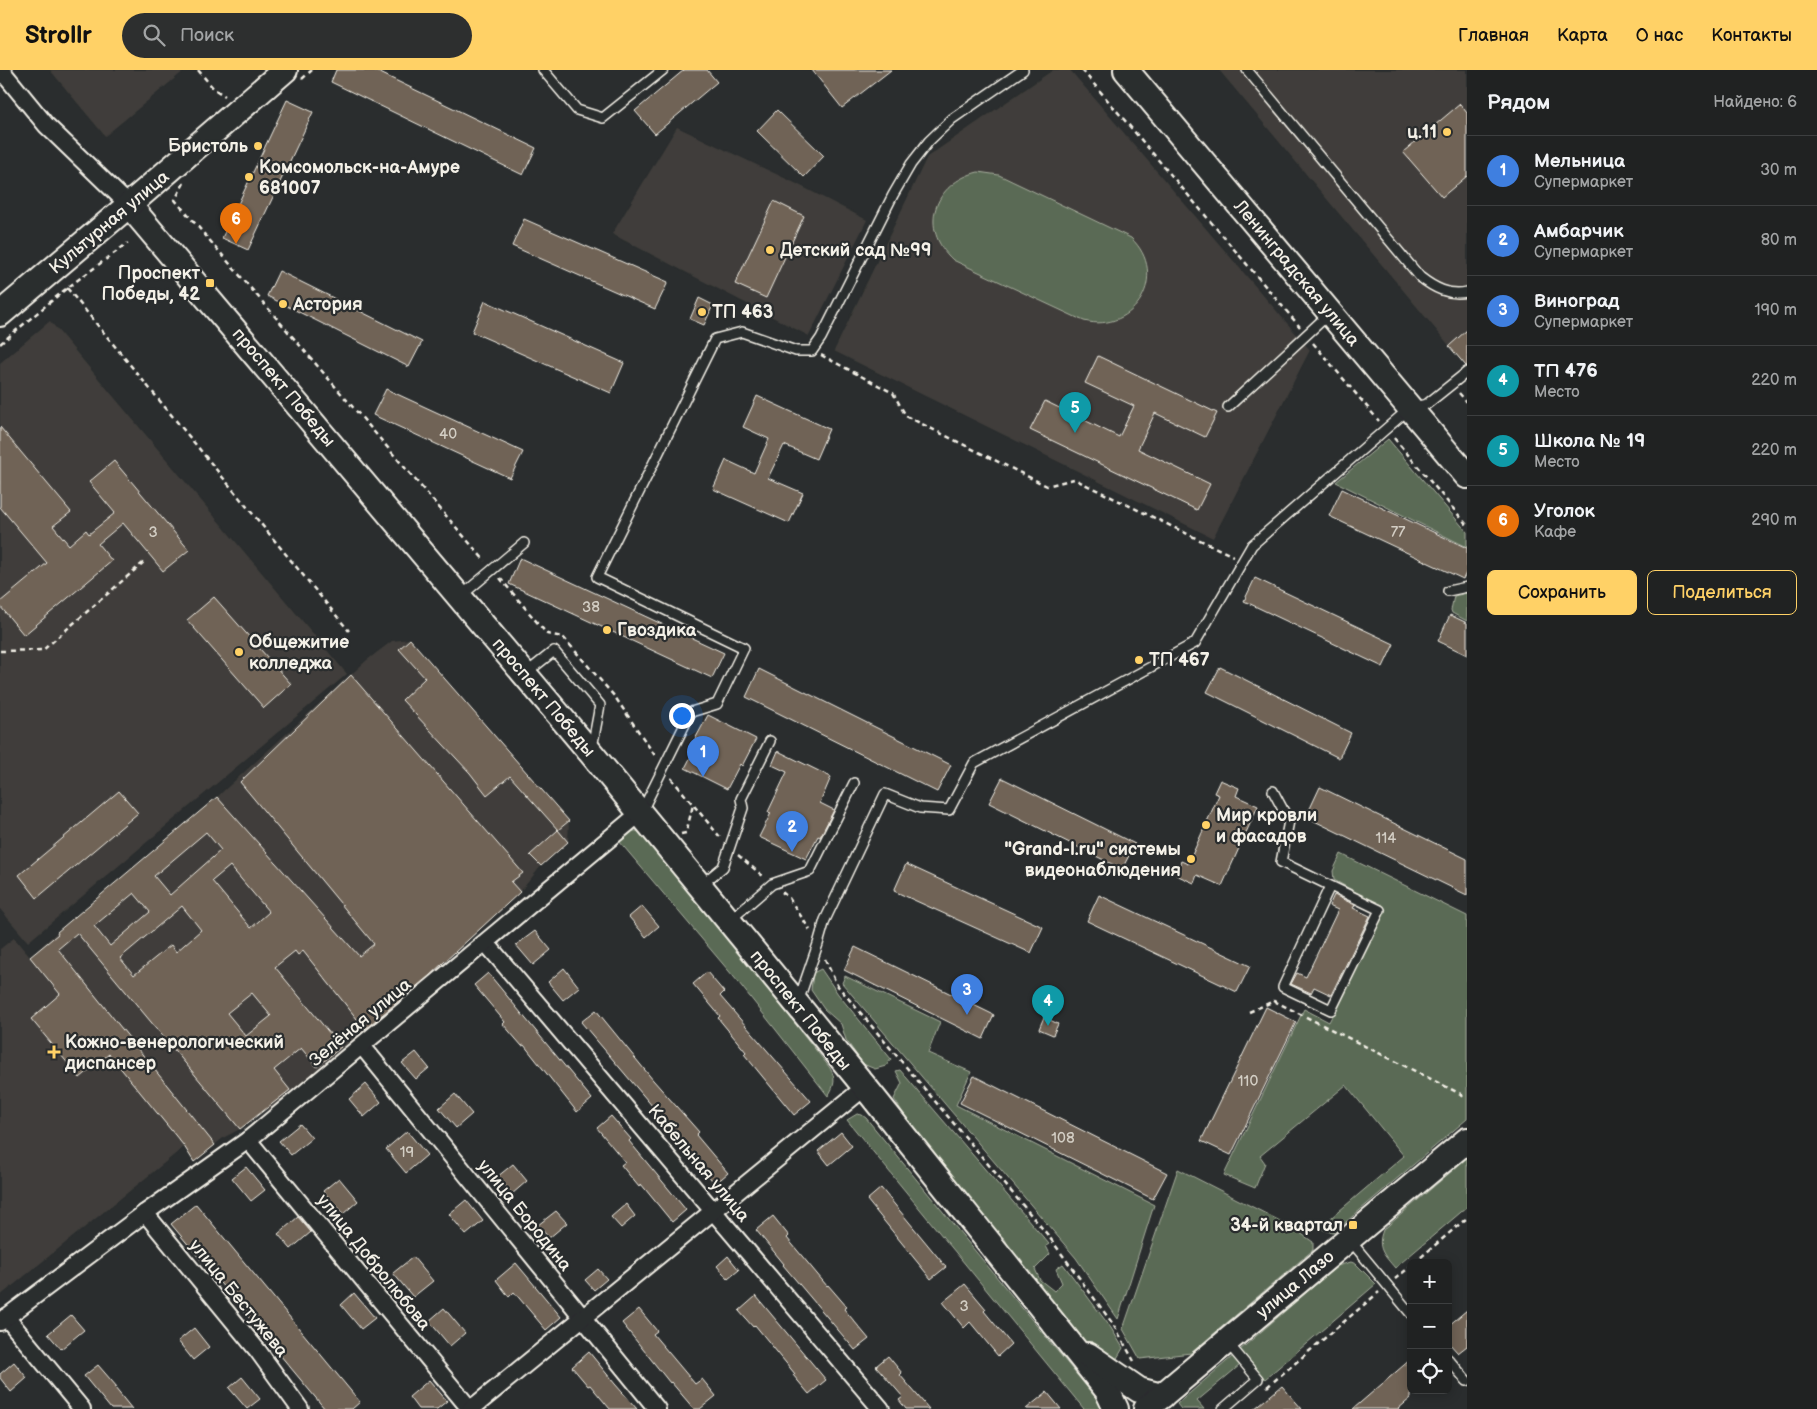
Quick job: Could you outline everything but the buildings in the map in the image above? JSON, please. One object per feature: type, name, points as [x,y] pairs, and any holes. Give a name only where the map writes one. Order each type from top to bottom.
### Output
[{"type":"street","name":"проспект Победы","points":[[1,70],[46,125],[129,205],[591,754],[865,1087],[1068,1340],[1107,1390],[1116,1409]]},
{"type":"street","name":"Ленинградская улица","points":[[1126,70],[1467,476]]},
{"type":"street","name":"Культурная улица","points":[[0,314],[129,205],[275,75]]},
{"type":"street","name":"Зелёная улица","points":[[3,1320],[145,1213],[248,1140],[640,813]]},
{"type":"street","name":"Кабельная улица","points":[[486,943],[882,1409]]},
{"type":"street","name":"улица Бородина","points":[[362,1046],[657,1409]]},
{"type":"street","points":[[470,1409],[583,1319],[865,1087]]},
{"type":"street","name":"улица Добролюбова","points":[[248,1140],[470,1409]]},
{"type":"street","name":"улица Лазо","points":[[1154,1402],[1467,1140]]},
{"type":"street","name":"улица Бестужева","points":[[145,1213],[258,1351],[300,1409]]},
{"type":"street","points":[[3,1320],[82,1409]]},
{"type":"street","name":"проспект Победы","points":[[1068,1340],[1154,1402]]},
{"type":"lane","points":[[543,70],[576,110],[603,118],[663,70]]},
{"type":"lane","points":[[640,813],[691,712],[717,704],[744,648],[597,577],[715,338],[742,332],[796,351],[812,351],[822,338],[893,195],[929,141],[952,119],[1023,70]]},
{"type":"lane","points":[[1247,70],[1420,277],[1441,290],[1452,293],[1467,292]]},
{"type":"lane","points":[[1228,407],[1330,313]]},
{"type":"lane","points":[[797,1005],[825,920],[885,794],[920,808],[949,810],[974,762],[1196,643],[1252,545],[1410,408],[1427,404],[1467,372]]},
{"type":"lane","points":[[460,597],[524,543]]},
{"type":"lane","points":[[1448,591],[1467,587]]},
{"type":"lane","points":[[524,675],[554,651],[600,705],[591,754]]},
{"type":"lane","points":[[699,886],[723,867],[743,808],[741,799],[770,741]]},
{"type":"lane","points":[[728,921],[772,884],[810,871],[854,783]]},
{"type":"lane","points":[[1273,791],[1289,821],[1280,862],[1330,886],[1380,910],[1331,1010],[1284,987],[1330,886]]},
{"type":"lane","points":[[1349,1239],[1407,1309]]},
{"type":"lane","points":[[1223,1409],[1258,1378],[1226,1342]]},
{"type":"lane","points":[[1452,1364],[1467,1381]]},
{"type":"path","points":[[198,70],[214,89],[228,98]]},
{"type":"path","points":[[1082,70],[1467,525]]},
{"type":"path","points":[[0,344],[67,288],[128,243]]},
{"type":"path","points":[[67,288],[349,631]]},
{"type":"path","points":[[812,351],[893,393],[906,416],[1047,486],[1074,479],[1243,560]]},
{"type":"path","points":[[0,651],[43,650],[144,562]]},
{"type":"path","points":[[678,835],[686,833],[693,805]]},
{"type":"path","points":[[1249,1012],[1274,1001],[1467,1097]]},
{"type":"path","points":[[1419,1259],[1467,1218]]},
{"type":"path","points":[[1263,1390],[1407,1269]]},
{"type":"shaded area","points":[[50,70],[185,70],[105,136]]},
{"type":"shaded area","points":[[1053,70],[1070,70],[1310,350],[1213,538],[834,351],[927,157]]},
{"type":"shaded area","points":[[1219,70],[1467,70],[1467,368],[1463,362]]},
{"type":"shaded area","points":[[677,127],[797,184],[867,220],[809,336],[612,234]]},
{"type":"shaded area","points":[[50,321],[347,674],[28,942],[0,909],[0,363]]},
{"type":"shaded area","points":[[410,639],[569,821],[568,842],[541,866],[520,892],[382,1020],[269,1112],[267,1109],[240,1129],[223,1138],[194,1162],[184,1147],[0,1296],[0,949],[14,938],[30,957],[57,932],[206,807],[367,660],[392,641]]},
{"type":"green space","points":[[978,172],[999,175],[1131,238],[1142,253],[1147,268],[1147,284],[1141,298],[1132,310],[1118,319],[1102,323],[1084,321],[953,260],[942,247],[936,234],[934,221],[936,208],[942,196],[951,186],[963,178]]},
{"type":"green space","points":[[1388,439],[1467,532],[1467,547],[1336,482]]},
{"type":"green space","points":[[1467,593],[1467,621],[1452,613],[1451,610],[1454,596]]},
{"type":"green space","points":[[634,831],[646,834],[830,1068],[834,1082],[828,1096],[739,983],[619,841],[628,833]]},
{"type":"green space","points":[[1341,854],[1467,916],[1467,1119],[1333,1233],[1319,1228],[1404,1156],[1346,1085],[1260,1156],[1265,1163],[1255,1188],[1224,1175],[1304,1009],[1329,1022],[1386,909],[1334,880],[1333,871]]},
{"type":"green space","points":[[821,969],[838,994],[891,1059],[886,1066],[875,1069],[863,1064],[846,1040],[841,1024],[824,1009],[811,990],[813,973]]},
{"type":"green space","points":[[845,976],[940,1022],[928,1053],[971,1072],[956,1105],[1154,1205],[1118,1319],[1076,1258],[842,983]]},
{"type":"green space","points":[[900,1070],[1049,1244],[1046,1246],[1050,1254],[1035,1269],[1040,1280],[1054,1291],[1062,1283],[1056,1269],[1063,1264],[1111,1328],[1123,1348],[1116,1360],[1072,1336],[1012,1254],[1005,1239],[997,1232],[988,1231],[911,1134],[909,1122],[894,1099],[902,1083],[896,1071]]},
{"type":"green space","points":[[857,1114],[866,1118],[1100,1403],[1102,1409],[1084,1409],[847,1120]]},
{"type":"green space","points":[[1467,1158],[1467,1207],[1395,1268],[1382,1251],[1380,1242],[1383,1230]]},
{"type":"green space","points":[[1178,1169],[1290,1226],[1313,1242],[1313,1250],[1191,1353],[1140,1359],[1123,1329]]},
{"type":"green space","points":[[1351,1262],[1356,1264],[1376,1284],[1265,1379],[1240,1350],[1337,1266]]},
{"type":"green space","points":[[1233,1356],[1240,1365],[1197,1401],[1204,1409],[1181,1409],[1177,1404]]},
{"type":"place","name":"ц.11","points":[[1447,132]]},
{"type":"place","name":"Бристоль","points":[[258,146]]},
{"type":"place","name":"Комсомольск-на-Амуре 681007","points":[[249,177]]},
{"type":"place","name":"Уголок","points":[[236,244]]},
{"type":"place","name":"Детский сад №99","points":[[770,250]]},
{"type":"place","name":"Проспект Победы, 42","points":[[210,283]]},
{"type":"place","name":"Астория","points":[[283,304]]},
{"type":"place","name":"ТП 463","points":[[702,312]]},
{"type":"place","name":"Школа № 19","points":[[1075,433]]},
{"type":"place","name":"Гвоздика","points":[[607,630]]},
{"type":"place","name":"Общежитие колледжа","points":[[239,652]]},
{"type":"place","name":"ТП 467","points":[[1139,660]]},
{"type":"place","name":"Мельница","points":[[703,777]]},
{"type":"place","name":"Мир кровли и фасадов","points":[[1206,825]]},
{"type":"place","name":"Амбарчик","points":[[792,852]]},
{"type":"place","name":"\"Grand-l.ru\" системы видеонаблюдения","points":[[1191,859]]},
{"type":"place","name":"Виноград","points":[[967,1015]]},
{"type":"place","name":"ТП 476","points":[[1048,1026]]},
{"type":"place","name":"Кожно-венерологический диспансер","points":[[54,1052]]},
{"type":"place","name":"34-й квартал","points":[[1353,1225]]}]
